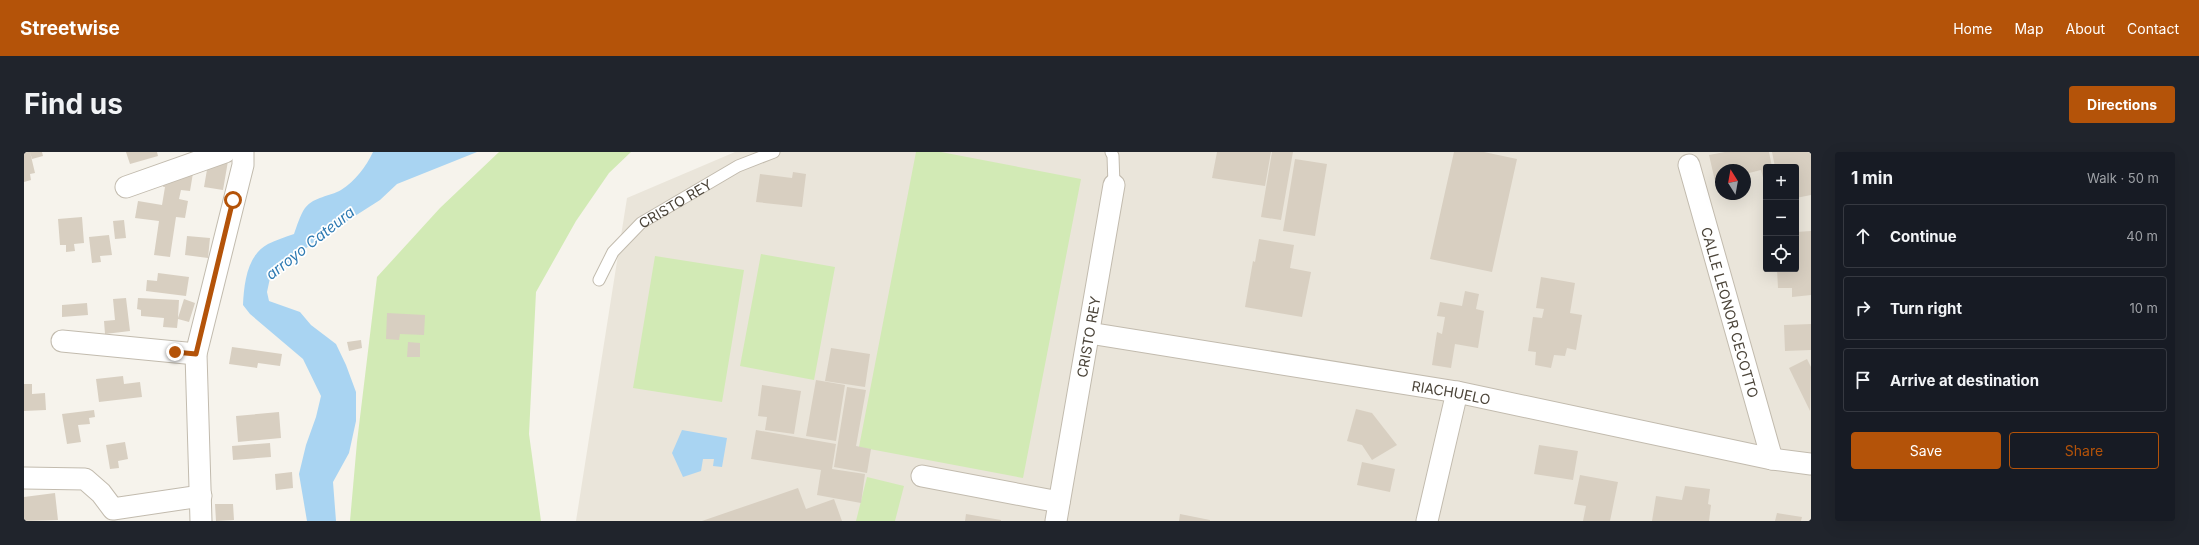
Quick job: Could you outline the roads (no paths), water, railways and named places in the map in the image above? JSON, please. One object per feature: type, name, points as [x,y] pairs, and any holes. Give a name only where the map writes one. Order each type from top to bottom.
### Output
[{"type":"street","points":[[126,187],[225,152]]},
{"type":"street","points":[[201,521],[196,354],[243,165],[243,152]]},
{"type":"street","name":"CALLE LEONOR CECOTTO","points":[[1689,165],[1772,459]]},
{"type":"street","name":"CRISTO REY","points":[[1057,512],[1114,185]]},
{"type":"street","name":"RIACHUELO","points":[[1089,333],[1457,392],[1772,459],[1811,464]]},
{"type":"street","points":[[62,341],[196,354]]},
{"type":"street","points":[[1427,521],[1457,392]]},
{"type":"street","points":[[922,476],[1057,512]]},
{"type":"street","points":[[24,478],[85,479],[101,493],[107,515],[201,496]]},
{"type":"lane","name":"CRISTO REY","points":[[599,280],[613,252],[641,224],[738,166],[774,152]]},
{"type":"lane","name":"CRISTO REY","points":[[1111,152],[1113,156],[1114,185]]},
{"type":"water","name":"arroyo Cateura","points":[[373,152],[477,152],[397,184],[380,200],[311,244],[270,278],[267,292],[269,301],[300,312],[311,325],[336,344],[356,392],[356,421],[349,453],[333,482],[336,521],[307,521],[299,474],[321,396],[303,359],[250,314],[243,305],[244,288],[248,271],[255,255],[268,244],[294,234],[305,208],[313,201],[341,190],[351,182],[360,173]]},
{"type":"water","points":[[682,430],[727,438],[722,467],[713,466],[714,459],[703,459],[701,471],[683,477],[672,453]]}]
